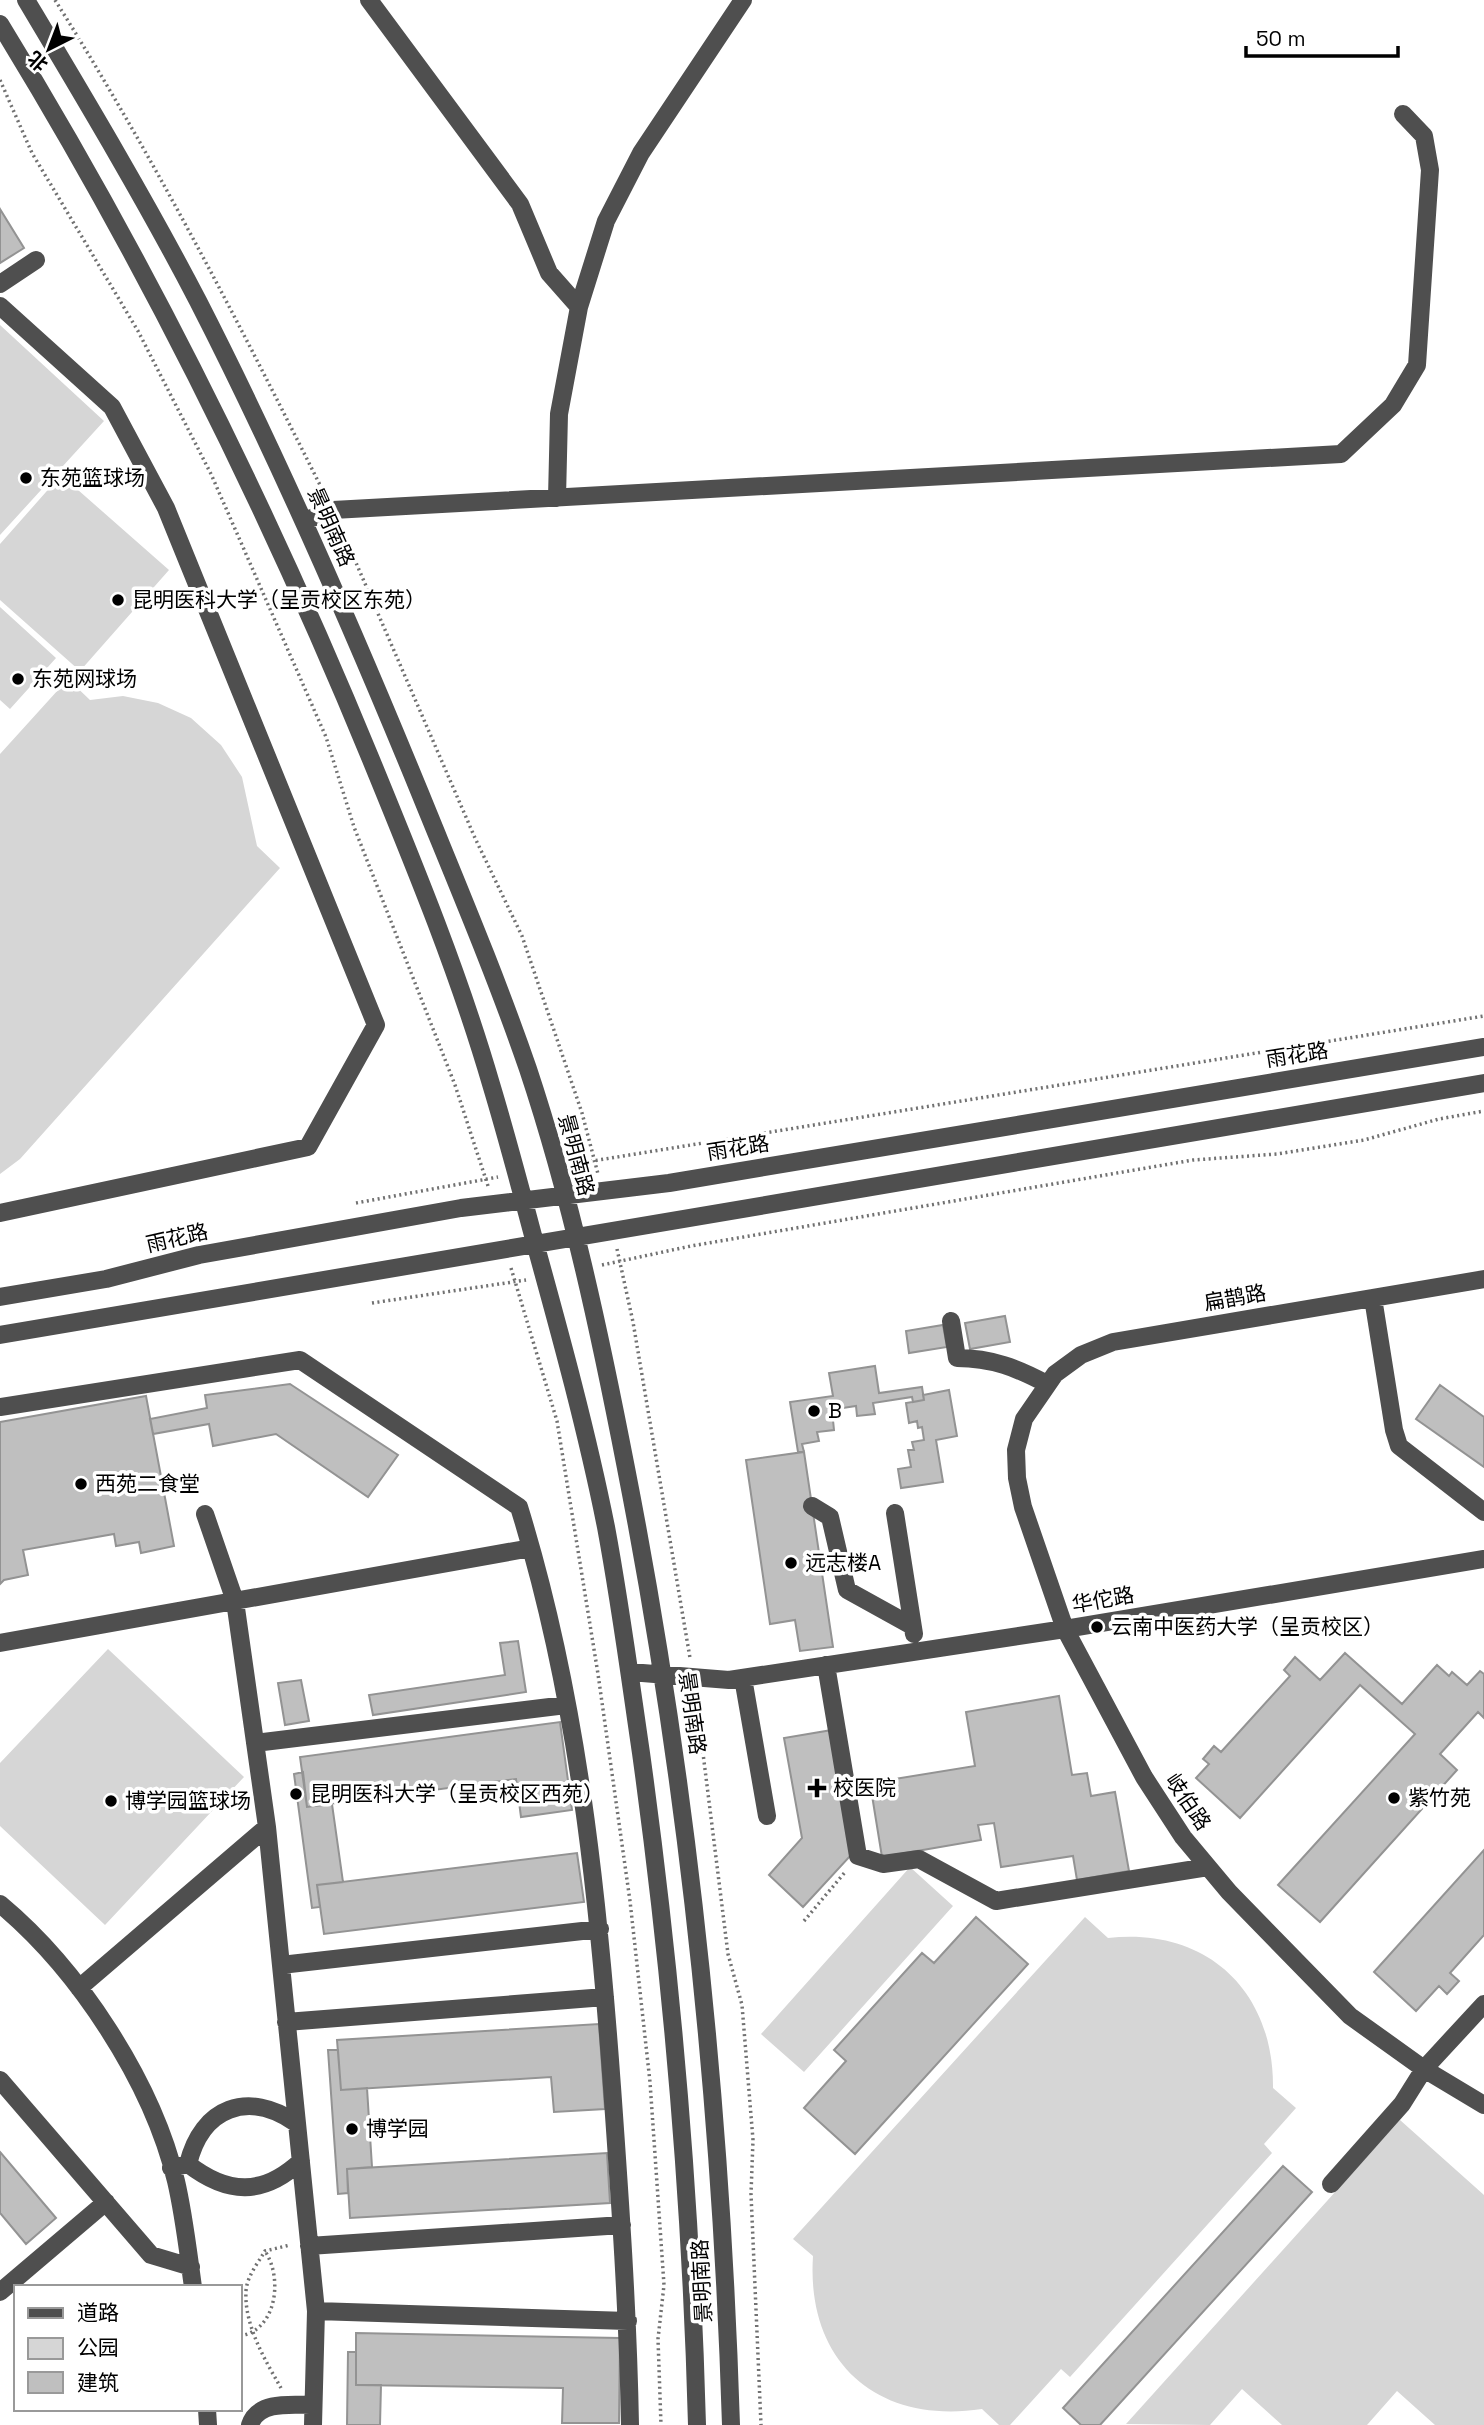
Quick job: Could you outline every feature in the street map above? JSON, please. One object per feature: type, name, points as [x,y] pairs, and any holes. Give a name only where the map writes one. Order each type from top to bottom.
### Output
[{"type":"street","name":"景明南路","points":[[26,0],[98,119],[197,299],[304,522],[367,662],[454,877],[528,1069],[557,1167],[603,1350],[663,1675],[694,1892],[713,2073],[727,2300],[731,2425]]},
{"type":"street","points":[[369,0],[520,204],[549,273],[579,307]]},
{"type":"street","points":[[558,498],[559,414],[579,307],[606,221],[641,153],[743,0]]},
{"type":"street","name":"景明南路","points":[[0,24],[69,136],[167,314],[243,468],[336,675],[423,888],[490,1080],[536,1245],[606,1525],[630,1672],[661,1896],[679,2076],[694,2301],[697,2425]]},
{"type":"street","points":[[304,522],[333,510],[1341,454],[1393,405],[1417,366],[1430,170],[1424,135],[1404,114]]},
{"type":"street","points":[[0,284],[36,260]]},
{"type":"street","points":[[0,306],[113,407],[123,422],[166,508],[376,1025],[308,1147],[0,1213]]},
{"type":"street","name":"雨花路","points":[[0,1297],[106,1279],[199,1255],[493,1204],[564,1198],[1484,1047]]},
{"type":"street","points":[[0,1335],[1484,1083]]},
{"type":"street","name":"扁鹊路","points":[[1024,1419],[1047,1384],[1082,1355],[1112,1342],[1484,1279]]},
{"type":"street","points":[[1373,1298],[1399,1446],[1484,1512]]},
{"type":"street","points":[[951,1321],[957,1358],[982,1358],[1012,1366],[1047,1384]]},
{"type":"street","points":[[0,1407],[300,1360],[519,1507],[531,1548],[566,1704],[600,1929],[628,2321],[630,2425]]},
{"type":"street","name":"岐伯路","points":[[1024,1419],[1016,1450],[1017,1478],[1033,1538],[1065,1629],[1144,1777],[1183,1838],[1285,1952],[1350,2016],[1424,2069],[1484,2105]]},
{"type":"street","points":[[812,1506],[830,1517],[847,1590],[912,1626]]},
{"type":"street","points":[[895,1513],[916,1652]]},
{"type":"street","points":[[205,1514],[235,1601],[267,1827],[316,2311],[313,2425]]},
{"type":"street","points":[[0,1643],[531,1548]]},
{"type":"street","name":"华佗路","points":[[630,1672],[736,1679],[1065,1629],[1484,1559]]},
{"type":"street","points":[[826,1665],[858,1856],[883,1864],[919,1859],[996,1901],[1208,1867]]},
{"type":"street","points":[[736,1679],[767,1816]]},
{"type":"street","points":[[255,1743],[566,1704]]},
{"type":"street","points":[[79,1988],[267,1827]]},
{"type":"street","points":[[0,1904],[61,1964],[108,2027],[180,2166],[193,2285]]},
{"type":"street","points":[[281,1965],[600,1929]]},
{"type":"street","points":[[286,2022],[605,1997]]},
{"type":"street","points":[[1331,2184],[1402,2104],[1424,2069],[1484,2004]]},
{"type":"street","points":[[0,2080],[151,2255],[191,2267]]},
{"type":"street","points":[[180,2166],[204,2126],[220,2113],[239,2106],[260,2105],[279,2111],[296,2123]]},
{"type":"street","points":[[180,2166],[225,2185],[246,2188],[266,2185],[285,2175],[301,2161]]},
{"type":"street","points":[[0,2292],[106,2202]]},
{"type":"street","points":[[309,2246],[622,2225]]},
{"type":"street","points":[[316,2311],[628,2321]]},
{"type":"street","points":[[250,2425],[251,2420],[264,2409],[292,2404],[313,2405]]},
{"type":"path","points":[[0,80],[32,153],[138,331],[211,474],[326,737],[354,827],[455,1085],[493,1204]]},
{"type":"path","points":[[557,1167],[1484,1016]]},
{"type":"path","points":[[583,1269],[691,1245],[1193,1160],[1278,1154],[1352,1142],[1440,1119],[1484,1111]]},
{"type":"path","points":[[356,1203],[517,1174]]},
{"type":"path","points":[[506,1251],[558,1420],[630,1901],[650,2082],[664,2285],[658,2339],[661,2425]]},
{"type":"path","points":[[372,1303],[544,1277]]},
{"type":"path","points":[[804,1920],[858,1856]]},
{"type":"path","points":[[292,2404],[272,2372],[254,2332],[246,2290],[253,2269],[265,2252],[276,2247],[309,2246]]},
{"type":"path","points":[[242,2335],[254,2332],[270,2310],[276,2280],[272,2262],[265,2252]]},
{"type":"green space","name":"东苑篮球场","points":[[0,325],[104,421],[0,535]]},
{"type":"green space","points":[[61,475],[169,570],[80,671],[0,600],[0,544]]},
{"type":"green space","name":"东苑网球场","points":[[0,607],[56,658],[10,709],[0,700]]},
{"type":"green space","points":[[68,679],[90,700],[123,696],[158,703],[191,718],[221,745],[242,777],[257,846],[280,868],[20,1159],[0,1174],[0,754]]},
{"type":"green space","name":"博学园篮球场","points":[[108,1649],[244,1777],[105,1925],[0,1826],[0,1763]]},
{"type":"green space","points":[[910,1867],[953,1906],[804,2072],[761,2034]]},
{"type":"green space","points":[[1085,1917],[1108,1938],[1143,1937],[1175,1943],[1204,1955],[1228,1972],[1247,1995],[1261,2022],[1270,2053],[1273,2088],[1296,2108],[1264,2144],[1272,2153],[1070,2377],[1061,2369],[1010,2425],[999,2425],[982,2409],[944,2411],[910,2407],[880,2395],[855,2378],[835,2355],[822,2326],[814,2293],[813,2256],[793,2239]]},
{"type":"green space","points":[[1400,2120],[1484,2195],[1484,2425],[1435,2425],[1397,2391],[1367,2425],[1282,2425],[1242,2389],[1210,2425],[1126,2424]]},
{"type":"building","points":[[0,209],[24,248],[0,263]]},
{"type":"building","points":[[1005,1316],[1010,1342],[970,1349],[965,1323]]},
{"type":"building","points":[[943,1325],[947,1347],[909,1353],[906,1331]]},
{"type":"building","name":"B","points":[[875,1366],[879,1393],[922,1387],[924,1400],[913,1402],[912,1397],[873,1403],[875,1414],[857,1416],[856,1406],[836,1409],[838,1419],[833,1420],[834,1430],[817,1432],[819,1441],[802,1444],[804,1452],[798,1452],[790,1402],[833,1396],[829,1373]]},
{"type":"building","points":[[290,1384],[398,1455],[368,1497],[276,1434],[213,1446],[209,1424],[153,1434],[150,1419],[207,1408],[205,1395]]},
{"type":"building","points":[[1440,1385],[1484,1417],[1484,1467],[1416,1419]]},
{"type":"building","points":[[949,1390],[957,1436],[936,1440],[943,1482],[901,1488],[898,1469],[911,1467],[908,1450],[914,1450],[912,1442],[924,1440],[922,1427],[918,1428],[917,1421],[909,1423],[906,1403],[924,1400],[923,1395]]},
{"type":"building","name":"西苑二食堂","points":[[146,1396],[174,1546],[141,1553],[139,1542],[116,1546],[114,1534],[23,1550],[28,1575],[4,1580],[0,1584],[0,1422]]},
{"type":"building","name":"远志楼A","points":[[804,1452],[833,1647],[800,1651],[795,1620],[770,1624],[746,1460]]},
{"type":"building","points":[[518,1641],[526,1692],[373,1715],[369,1695],[505,1675],[500,1643]]},
{"type":"building","name":"紫竹苑","points":[[1345,1653],[1402,1704],[1437,1665],[1449,1676],[1452,1672],[1467,1685],[1480,1671],[1484,1674],[1484,1718],[1478,1712],[1440,1754],[1457,1770],[1320,1922],[1278,1885],[1415,1734],[1360,1685],[1240,1818],[1196,1778],[1209,1764],[1203,1759],[1214,1746],[1221,1752],[1290,1676],[1284,1670],[1295,1657],[1320,1680]]},
{"type":"building","points":[[301,1680],[309,1721],[285,1725],[278,1683]]},
{"type":"building","points":[[1059,1696],[1072,1775],[1087,1773],[1091,1796],[1115,1792],[1129,1871],[1077,1880],[1073,1856],[1001,1867],[994,1823],[978,1825],[981,1840],[882,1857],[870,1783],[975,1766],[966,1712]]},
{"type":"building","points":[[560,1722],[572,1810],[521,1817],[516,1779],[307,1807],[300,1757]]},
{"type":"building","name":"校医院","points":[[832,1730],[852,1854],[803,1907],[769,1875],[802,1838],[784,1738]]},
{"type":"building","points":[[303,1772],[307,1807],[332,1804],[343,1882],[317,1885],[320,1907],[312,1908],[294,1774]]},
{"type":"building","name":"紫竹苑","points":[[1484,1850],[1484,1935],[1450,1973],[1459,1981],[1447,1994],[1439,1986],[1416,2011],[1374,1972]]},
{"type":"building","points":[[577,1853],[584,1902],[324,1934],[317,1885]]},
{"type":"building","points":[[976,1917],[1028,1964],[855,2154],[804,2108],[846,2061],[834,2050],[922,1953],[934,1963]]},
{"type":"building","points":[[599,2024],[605,2109],[554,2112],[551,2077],[341,2090],[337,2040]]},
{"type":"building","name":"博学园","points":[[328,2050],[338,2050],[341,2090],[367,2088],[372,2167],[347,2169],[348,2193],[338,2194]]},
{"type":"building","points":[[0,2152],[56,2218],[26,2244],[0,2213]]},
{"type":"building","points":[[607,2153],[610,2203],[350,2218],[347,2169]]},
{"type":"building","points":[[1283,2166],[1312,2192],[1100,2425],[1081,2425],[1063,2408]]},
{"type":"building","points":[[356,2333],[620,2338],[619,2423],[562,2423],[563,2388],[356,2385]]},
{"type":"building","points":[[348,2352],[356,2352],[356,2385],[381,2385],[380,2425],[347,2425]]},
{"type":"place","name":"东苑篮球场","points":[[26,478]]},
{"type":"place","name":"昆明医科大学（呈贡校区东苑）","points":[[118,600]]},
{"type":"place","name":"东苑网球场","points":[[18,679]]},
{"type":"place","name":"B","points":[[814,1411]]},
{"type":"place","name":"西苑二食堂","points":[[81,1484]]},
{"type":"place","name":"远志楼A","points":[[791,1563]]},
{"type":"place","name":"云南中医药大学（呈贡校区）","points":[[1097,1627]]},
{"type":"place","name":"校医院","points":[[817,1788]]},
{"type":"place","name":"昆明医科大学（呈贡校区西苑）","points":[[296,1794]]},
{"type":"place","name":"紫竹苑","points":[[1394,1798]]},
{"type":"place","name":"博学园篮球场","points":[[111,1801]]},
{"type":"place","name":"博学园","points":[[352,2129]]}]
